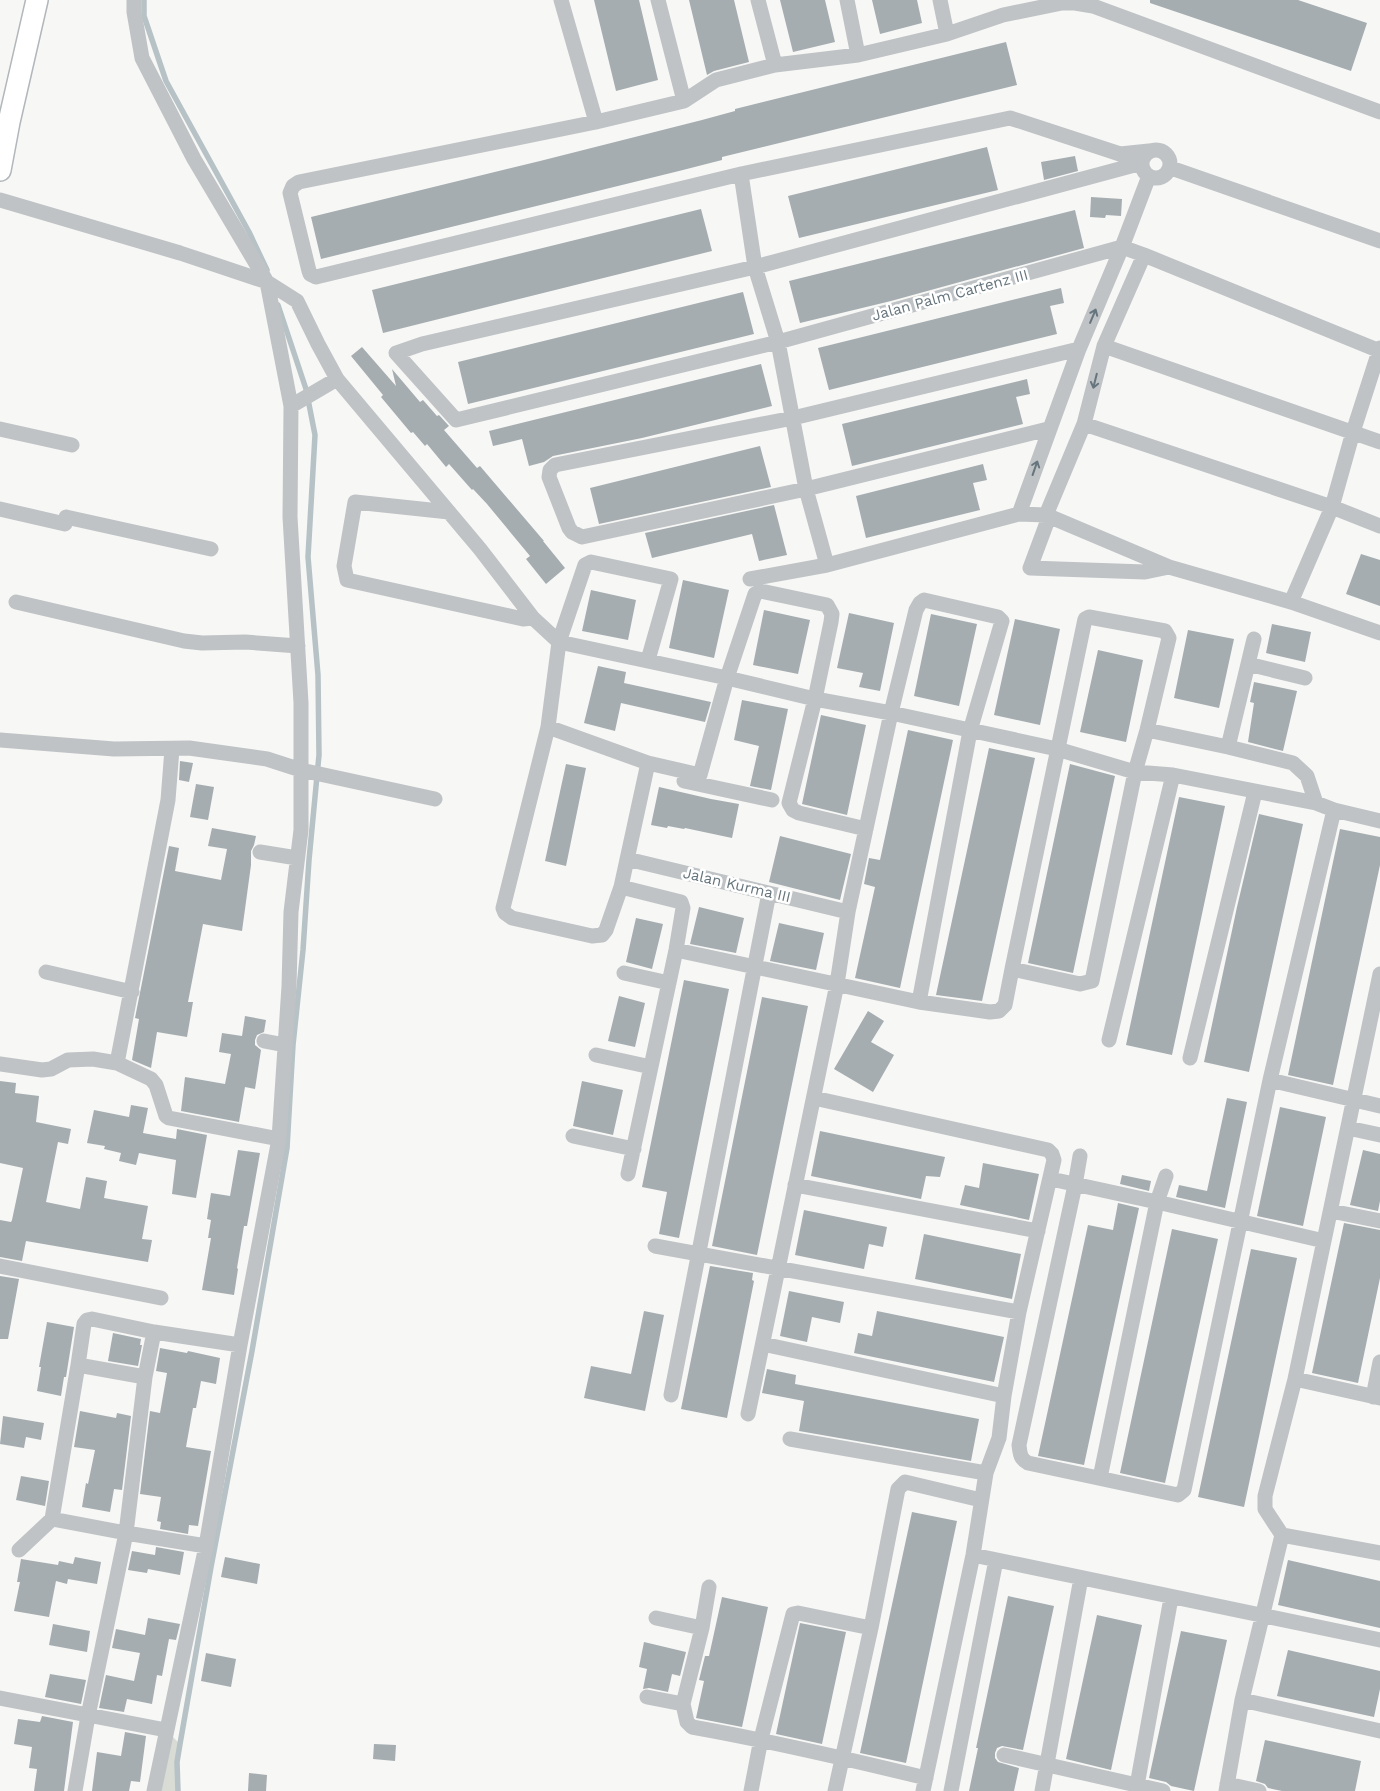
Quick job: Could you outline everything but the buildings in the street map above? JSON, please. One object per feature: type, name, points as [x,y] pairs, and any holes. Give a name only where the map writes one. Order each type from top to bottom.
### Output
[{"type":"street","points":[[0,170],[5,121],[37,0]]},
{"type":"street","points":[[134,0],[134,12],[142,58],[194,159],[267,282],[291,406],[290,516],[301,703],[301,830],[291,912],[289,986],[279,1139],[240,1345],[206,1546],[154,1791]]},
{"type":"street","points":[[561,0],[596,122]]},
{"type":"street","points":[[658,0],[684,100]]},
{"type":"street","points":[[758,0],[775,65]]},
{"type":"street","points":[[847,0],[858,55]]},
{"type":"street","points":[[940,0],[947,34]]},
{"type":"street","points":[[1002,15],[1005,0]]},
{"type":"street","points":[[755,267],[1147,163],[1162,150],[1167,153],[1170,159],[1171,168],[1166,175],[1158,179],[1147,163],[1010,118],[741,174],[316,277],[310,274],[290,193],[296,183],[596,122],[684,100],[716,80],[775,65],[858,55],[947,34],[1002,15],[1062,3],[1094,3],[1380,112]]},
{"type":"street","points":[[1019,514],[1048,429],[1079,349],[1122,248],[1147,163]]},
{"type":"street","points":[[1171,168],[1380,241]]},
{"type":"street","points":[[741,174],[755,267],[778,342],[806,489],[827,565]]},
{"type":"street","points":[[0,200],[180,253],[267,282],[297,301],[337,379],[480,548],[533,618],[559,642],[648,660],[815,699],[891,713],[1057,749],[1135,772],[1173,774],[1316,804],[1380,821]]},
{"type":"street","points":[[1122,248],[1144,255],[1380,350],[1353,432],[1332,507],[1291,602]]},
{"type":"street","name":"Jalan Palm Cartenz III","points":[[755,267],[422,344],[396,353],[456,420],[778,342],[1122,248]]},
{"type":"street","points":[[1144,255],[1104,346],[1084,424],[1030,568],[1145,572],[1169,567]]},
{"type":"street","points":[[1104,346],[1380,442]]},
{"type":"street","points":[[1048,429],[806,489],[582,537],[568,528],[549,477],[550,470],[556,466],[793,418],[1079,349]]},
{"type":"street","points":[[291,406],[337,379]]},
{"type":"street","points":[[1084,424],[1332,507],[1380,526]]},
{"type":"street","points":[[0,429],[72,445]]},
{"type":"street","points":[[449,512],[356,502],[344,566],[347,580],[523,619],[533,618]]},
{"type":"street","points":[[0,509],[65,524],[66,517],[212,549]]},
{"type":"street","points":[[750,579],[827,565],[1019,514],[1048,516],[1169,567],[1291,602],[1380,633]]},
{"type":"street","points":[[647,768],[621,887],[606,930],[602,935],[592,936],[512,918],[504,913],[503,908],[548,727],[559,642],[585,565],[590,562],[672,579],[648,660]]},
{"type":"street","points":[[647,768],[700,775],[727,678],[755,594],[761,591],[827,605],[832,614],[815,699],[789,803],[794,810],[799,812],[866,829]]},
{"type":"street","points":[[748,1414],[837,984],[848,912],[891,713],[916,610],[924,600],[998,617],[1002,621],[970,731],[919,1002]]},
{"type":"street","points":[[16,602],[184,641],[202,643],[245,642],[298,646]]},
{"type":"street","points":[[676,950],[919,1002],[990,1012],[999,1010],[1005,1005],[1012,968],[1057,749],[1085,619],[1089,617],[1159,630],[1167,634],[1169,638],[1148,730],[1135,772],[1092,981],[1080,984],[1012,968]]},
{"type":"street","points":[[1228,746],[1254,639]]},
{"type":"street","points":[[1248,664],[1305,678]]},
{"type":"street","points":[[548,727],[647,768],[772,800]]},
{"type":"street","points":[[1148,730],[1228,746],[1293,763],[1307,776],[1316,804]]},
{"type":"street","points":[[0,740],[114,749],[190,748],[267,759],[301,770],[435,799]]},
{"type":"street","points":[[117,1063],[168,800],[172,748]]},
{"type":"street","points":[[1109,1040],[1173,774]]},
{"type":"street","points":[[1190,1058],[1254,792]]},
{"type":"street","points":[[1080,1156],[1018,1445],[1020,1457],[1028,1463],[1178,1495],[1184,1490],[1270,1080],[1334,810]]},
{"type":"street","points":[[260,852],[297,858]]},
{"type":"street","name":"Jalan Kurma III","points":[[627,859],[848,912]]},
{"type":"street","points":[[621,887],[681,902],[682,912],[676,950],[628,1174]]},
{"type":"street","points":[[671,1395],[769,893]]},
{"type":"street","points":[[46,972],[132,992]]},
{"type":"street","points":[[624,973],[669,983]]},
{"type":"street","points":[[1380,974],[1295,1379],[1265,1496],[1265,1509],[1282,1535],[1380,1553]]},
{"type":"street","points":[[264,1041],[285,1045]]},
{"type":"street","points":[[596,1055],[651,1067]]},
{"type":"street","points":[[0,1064],[42,1070],[51,1069],[68,1060],[93,1059],[117,1063],[151,1079],[156,1085],[168,1118],[279,1139]]},
{"type":"street","points":[[1270,1080],[1380,1106]]},
{"type":"street","points":[[709,1587],[702,1628],[683,1704],[687,1722],[692,1727],[761,1739],[843,1757],[925,1785],[973,1555],[986,1473],[998,1438],[1020,1312],[1054,1160],[1048,1150],[814,1098]]},
{"type":"street","points":[[1348,1128],[1380,1135]]},
{"type":"street","points":[[573,1136],[634,1149]]},
{"type":"street","points":[[1100,1478],[1157,1202],[1166,1176]]},
{"type":"street","points":[[1051,1179],[1324,1241]]},
{"type":"street","points":[[795,1185],[1038,1231]]},
{"type":"street","points":[[1330,1211],[1380,1221]]},
{"type":"street","points":[[655,1246],[1020,1312]]},
{"type":"street","points":[[0,1266],[160,1298]]},
{"type":"street","points":[[19,1550],[52,1519],[84,1324],[87,1320],[92,1319],[154,1332],[240,1345]]},
{"type":"street","points":[[75,1791],[88,1716],[126,1533],[145,1377],[154,1332]]},
{"type":"street","points":[[763,1344],[1004,1396]]},
{"type":"street","points":[[1295,1379],[1376,1397],[1380,1362]]},
{"type":"street","points":[[78,1365],[145,1377]]},
{"type":"street","points":[[998,1438],[1018,1445]]},
{"type":"street","points":[[790,1439],[986,1473]]},
{"type":"street","points":[[835,1791],[871,1628],[898,1489],[905,1482],[981,1500]]},
{"type":"street","points":[[52,1519],[206,1546]]},
{"type":"street","points":[[1259,1791],[1226,1788],[1242,1700],[1282,1535]]},
{"type":"street","points":[[973,1555],[1171,1598],[1380,1640]]},
{"type":"street","points":[[951,1791],[996,1560]]},
{"type":"street","points":[[1042,1791],[1081,1578]]},
{"type":"street","points":[[1137,1788],[1171,1598]]},
{"type":"street","points":[[751,1791],[761,1739],[793,1614],[798,1613],[871,1628]]},
{"type":"street","points":[[656,1618],[702,1628]]},
{"type":"street","points":[[647,1697],[683,1704]]},
{"type":"street","points":[[0,1698],[166,1730]]},
{"type":"street","points":[[1242,1700],[1380,1731]]},
{"type":"street","points":[[1004,1755],[1047,1764],[1137,1788],[1164,1791]]},
{"type":"shaded area","points":[[166,1730],[180,1744],[177,1762],[178,1791],[154,1791]]},
{"type":"waterway","points":[[144,0],[144,16],[166,81],[249,232],[267,270]]},
{"type":"waterway","points":[[178,1791],[177,1762],[180,1744],[287,1148],[293,1045],[319,755],[318,675],[308,557],[315,435],[306,389],[278,305]]}]
